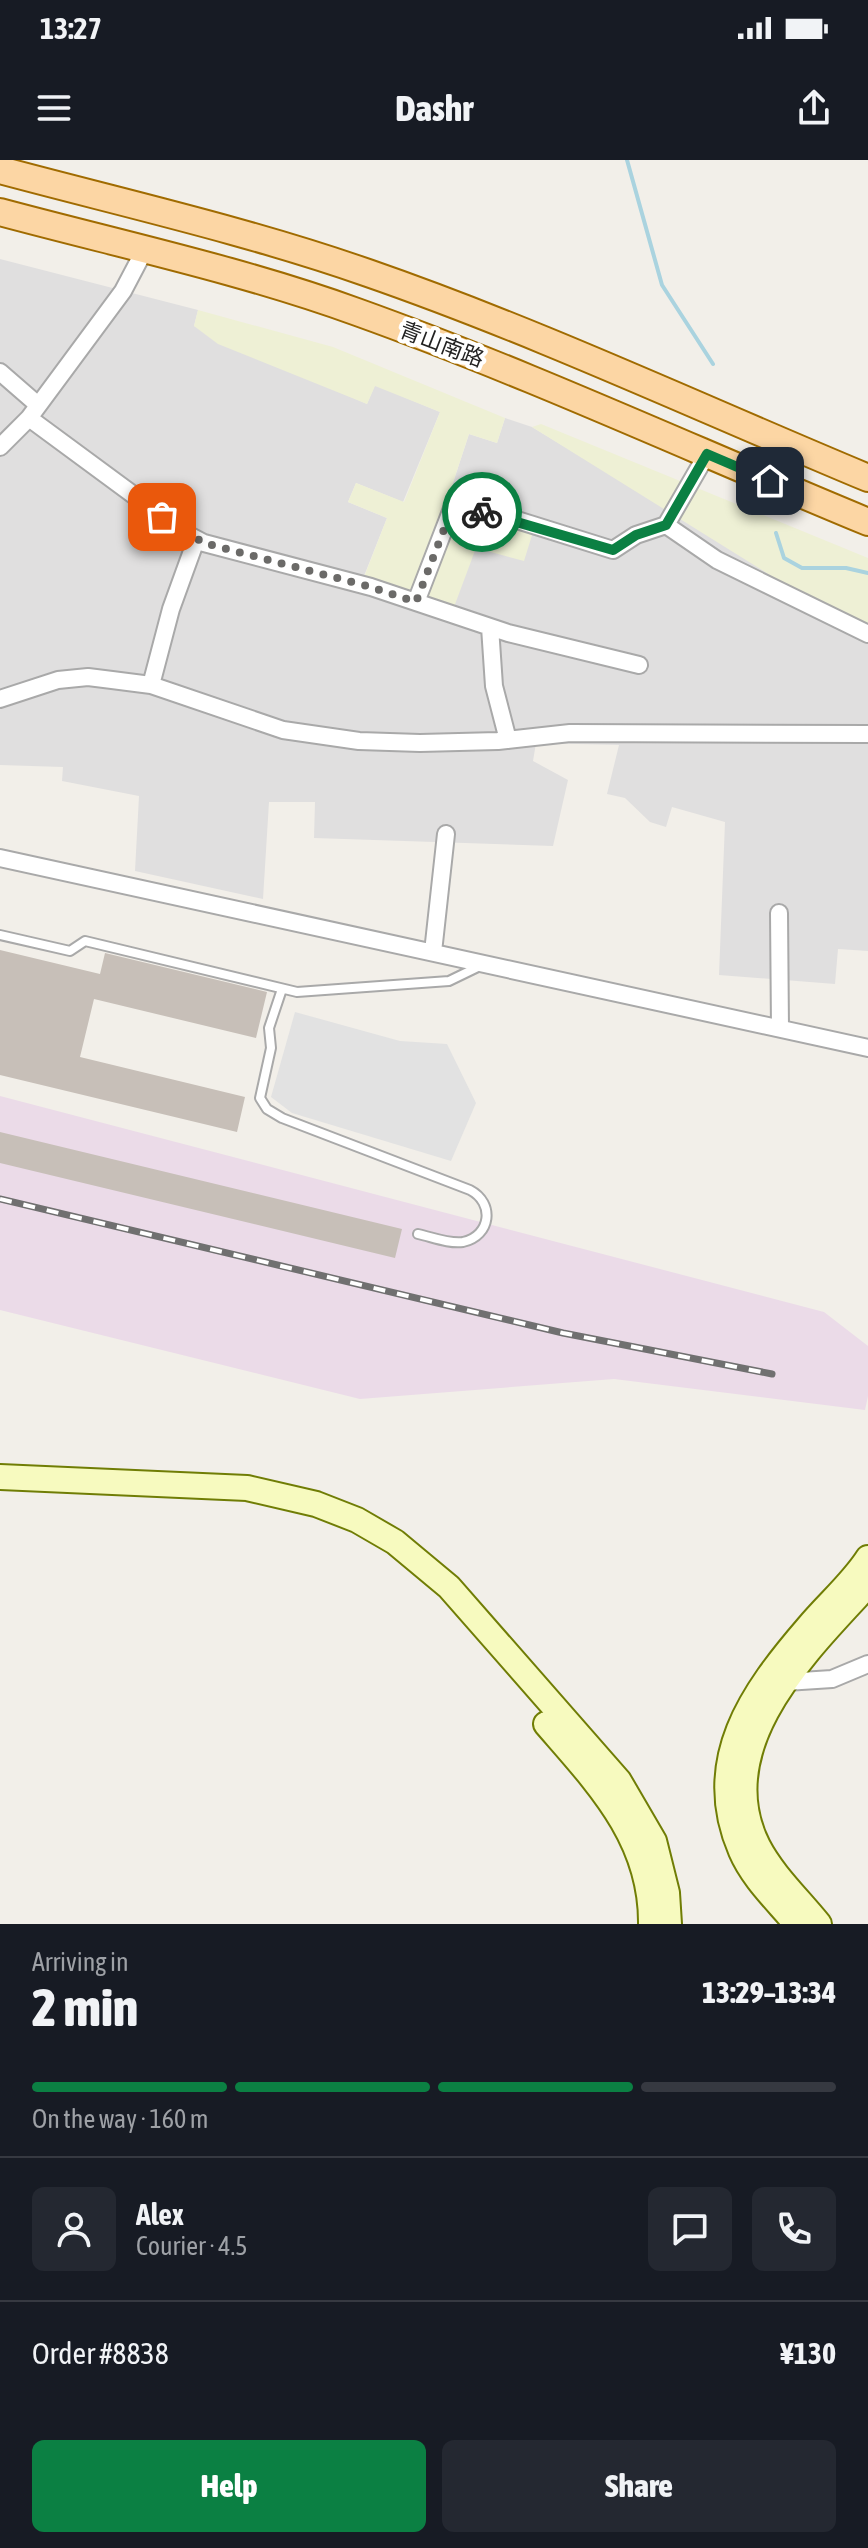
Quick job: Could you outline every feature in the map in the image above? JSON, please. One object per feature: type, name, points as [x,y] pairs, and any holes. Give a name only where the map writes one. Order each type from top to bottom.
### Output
[{"type":"main road","name":"青山南路","points":[[0,170],[316,255],[369,273],[472,312],[868,478]]},
{"type":"main road","name":"青山南路","points":[[0,212],[304,294],[369,316],[456,349],[868,522]]},
{"type":"street","points":[[0,447],[34,411],[130,281],[144,251]]},
{"type":"street","points":[[0,372],[34,411],[196,540],[371,587],[490,627],[639,665]]},
{"type":"street","points":[[416,602],[453,506],[501,515],[608,551],[636,535],[666,525],[707,454]]},
{"type":"street","points":[[666,525],[717,560],[868,634]]},
{"type":"street","points":[[151,685],[171,609],[196,540]]},
{"type":"street","points":[[490,627],[494,686],[508,740]]},
{"type":"street","points":[[0,699],[73,678],[151,685],[283,730],[420,743],[508,740],[570,733],[868,734]]},
{"type":"street","points":[[433,952],[446,834]]},
{"type":"street","points":[[0,858],[868,1048]]},
{"type":"street","points":[[779,913],[780,1028]]},
{"type":"street","points":[[0,1477],[247,1488],[327,1507],[395,1542],[449,1587],[619,1781],[638,1808],[654,1841],[667,1893],[669,1924]]},
{"type":"street","points":[[0,1492],[246,1503],[311,1518],[350,1534],[387,1555],[438,1598],[605,1792],[638,1847],[647,1879],[651,1924]]},
{"type":"street","points":[[796,1924],[759,1880],[742,1853],[730,1804],[732,1752],[749,1702],[800,1636],[868,1558]]},
{"type":"street","points":[[819,1924],[758,1846],[747,1803],[747,1772],[753,1740],[764,1711],[868,1585]]},
{"type":"street","points":[[786,1682],[832,1679],[868,1664]]},
{"type":"lane","points":[[0,935],[70,951],[85,941],[282,989],[313,993],[449,981],[487,963]]},
{"type":"lane","points":[[282,989],[269,1028],[271,1048],[260,1098],[267,1109],[282,1118],[470,1190],[485,1203],[486,1223],[472,1239],[453,1242],[418,1234]]},
{"type":"shaded area","points":[[0,259],[198,310],[194,326],[367,404],[375,385],[440,412],[403,502],[356,483],[348,502],[387,518],[364,576],[445,507],[469,434],[497,443],[505,418],[532,427],[868,630],[868,951],[838,949],[835,984],[719,975],[725,822],[672,807],[666,827],[650,822],[625,798],[607,794],[619,745],[536,743],[533,761],[568,780],[553,846],[314,838],[315,802],[269,802],[263,899],[135,871],[139,796],[62,781],[63,767],[0,765]]},
{"type":"shaded area","points":[[295,1012],[400,1041],[447,1044],[476,1103],[451,1161],[292,1113],[271,1097]]},
{"type":"shaded area","points":[[0,1096],[824,1312],[868,1346],[865,1410],[614,1379],[360,1399],[0,1310]]},
{"type":"green space","points":[[198,310],[333,347],[505,418],[497,443],[469,434],[445,507],[533,532],[524,561],[476,548],[454,607],[364,577],[387,518],[348,502],[356,483],[404,502],[440,412],[375,386],[367,404],[218,344],[194,326]]},
{"type":"green space","points":[[541,424],[868,558],[868,630],[820,606],[532,427]]},
{"type":"building","points":[[0,950],[100,974],[105,953],[267,992],[256,1038],[94,999],[80,1057],[245,1097],[237,1132],[0,1075]]},
{"type":"building","points":[[0,1132],[402,1229],[395,1258],[0,1163]]},
{"type":"waterway","points":[[627,160],[662,285],[713,364]]},
{"type":"waterway","points":[[776,533],[784,558],[802,568],[846,568],[868,573]]},
{"type":"railway","points":[[0,1199],[563,1333],[772,1374]]},
{"type":"way so far","points":[[162,517],[204,543],[416,602],[453,506],[482,512]]},
{"type":"route","points":[[482,512],[501,515],[608,551],[636,535],[666,525],[707,454],[770,481]]}]
